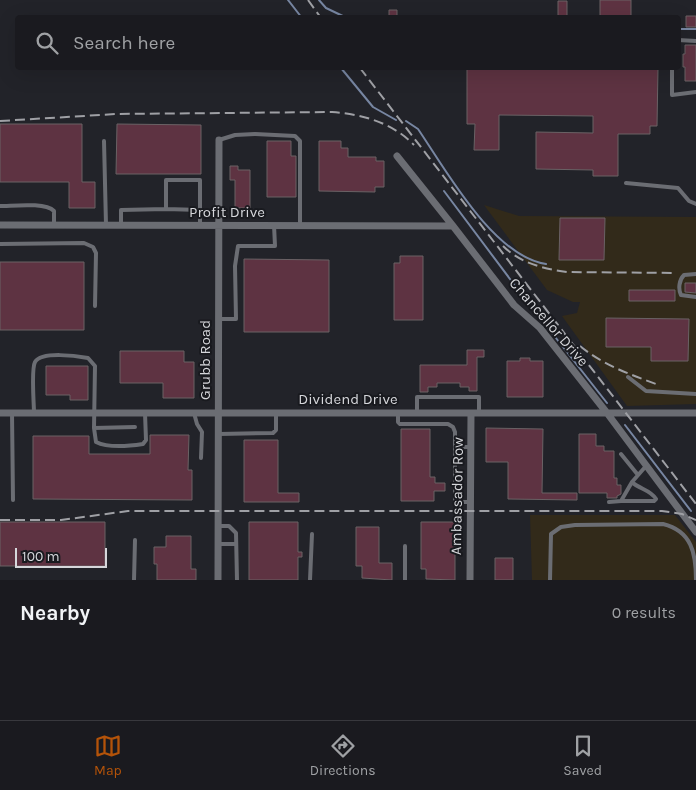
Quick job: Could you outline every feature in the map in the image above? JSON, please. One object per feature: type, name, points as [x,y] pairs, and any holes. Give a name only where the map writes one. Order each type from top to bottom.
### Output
[{"type":"street","name":"Grubb Road","points":[[218,580],[219,140]]},
{"type":"street","name":"Chancellor Drive","points":[[397,156],[454,226],[514,305],[540,328],[607,413],[696,532]]},
{"type":"street","name":"Profit Drive","points":[[0,225],[454,226]]},
{"type":"street","name":"Dividend Drive","points":[[0,413],[696,413]]},
{"type":"street","name":"Ambassador Row","points":[[470,580],[471,413]]},
{"type":"lane","points":[[681,40],[696,41]]},
{"type":"lane","points":[[672,70],[672,95],[696,92]]},
{"type":"lane","points":[[219,140],[234,135],[255,134],[295,136],[300,141],[300,226]]},
{"type":"lane","points":[[104,141],[106,225]]},
{"type":"lane","points":[[166,209],[166,180],[200,180],[200,226]]},
{"type":"lane","points":[[626,183],[678,188],[689,201],[696,204]]},
{"type":"lane","points":[[0,206],[50,207],[54,211],[54,225]]},
{"type":"lane","points":[[121,225],[121,210],[200,210]]},
{"type":"lane","points":[[219,319],[236,319],[238,246],[274,246],[274,226]]},
{"type":"lane","points":[[0,244],[84,243],[93,247],[96,253],[96,306]]},
{"type":"lane","points":[[696,274],[684,275],[680,279],[679,292],[684,297],[696,297]]},
{"type":"lane","points":[[34,413],[35,362],[47,355],[88,358],[95,366],[94,428],[96,442],[105,445],[143,444],[146,440],[145,413]]},
{"type":"lane","points":[[628,377],[646,391],[696,394]]},
{"type":"lane","points":[[417,413],[417,397],[479,397],[479,413]]},
{"type":"lane","points":[[12,413],[13,500]]},
{"type":"lane","points":[[194,413],[197,424],[202,432],[201,458]]},
{"type":"lane","points":[[218,434],[273,433],[276,430],[276,413]]},
{"type":"lane","points":[[398,413],[398,422],[400,424],[448,424],[453,427],[455,432],[454,500],[457,502],[470,502]]},
{"type":"lane","points":[[447,413],[448,424]]},
{"type":"lane","points":[[94,428],[135,427]]},
{"type":"lane","points":[[455,447],[471,447]]},
{"type":"lane","points":[[621,454],[638,475]]},
{"type":"lane","points":[[621,501],[632,482],[646,466]]},
{"type":"lane","points":[[609,502],[654,501],[656,499],[653,494],[638,488],[632,482]]},
{"type":"lane","points":[[550,580],[551,534],[561,527],[575,525],[663,524],[680,530],[689,542],[695,555],[696,580]]},
{"type":"lane","points":[[218,526],[229,526],[236,533],[237,580]]},
{"type":"lane","points":[[310,580],[312,534]]},
{"type":"lane","points":[[134,580],[135,540]]},
{"type":"lane","points":[[218,544],[236,544]]},
{"type":"lane","points":[[405,546],[405,580]]},
{"type":"shaded area","points":[[484,205],[519,216],[696,217],[696,404],[627,406],[562,316],[577,313],[580,302],[573,302],[547,290]]},
{"type":"shaded area","points":[[530,515],[675,515],[696,542],[696,580],[532,580]]},
{"type":"building","points":[[600,0],[631,0],[631,15],[600,15]]},
{"type":"building","points":[[558,1],[567,1],[567,15],[558,15]]},
{"type":"building","points":[[389,10],[397,10],[397,15],[389,15]]},
{"type":"building","points":[[686,16],[696,16],[696,27],[686,27]]},
{"type":"building","points":[[685,45],[696,45],[696,81],[685,81],[683,54],[685,54]]},
{"type":"building","points":[[467,70],[658,70],[657,126],[650,126],[650,134],[618,134],[618,176],[593,176],[593,170],[536,169],[536,132],[593,133],[593,116],[499,115],[499,150],[474,150],[475,124],[467,124]]},
{"type":"building","points":[[0,124],[82,124],[82,182],[95,182],[95,208],[69,208],[69,182],[0,182]]},
{"type":"building","points":[[117,124],[201,125],[201,174],[116,174]]},
{"type":"building","points":[[267,141],[291,141],[291,156],[296,156],[296,197],[267,197]]},
{"type":"building","points":[[319,141],[341,141],[341,148],[348,148],[348,157],[376,157],[376,161],[384,161],[384,187],[375,187],[375,192],[319,191]]},
{"type":"building","points":[[230,166],[238,166],[238,170],[250,170],[250,208],[235,208],[235,180],[230,180]]},
{"type":"building","points":[[560,218],[605,218],[604,260],[559,260]]},
{"type":"building","points":[[400,256],[423,256],[423,320],[394,320],[394,263],[400,263]]},
{"type":"building","points":[[244,259],[329,260],[329,332],[244,332]]},
{"type":"building","points":[[0,262],[84,262],[84,330],[0,330]]},
{"type":"building","points":[[685,283],[696,283],[696,293],[685,292]]},
{"type":"building","points":[[629,290],[675,290],[675,301],[629,301]]},
{"type":"building","points":[[606,318],[689,319],[688,361],[651,361],[651,347],[606,347]]},
{"type":"building","points":[[467,350],[484,350],[484,357],[477,357],[477,391],[469,391],[469,387],[460,387],[460,383],[437,383],[437,387],[428,387],[428,392],[420,392],[420,365],[467,365]]},
{"type":"building","points":[[120,351],[184,351],[184,362],[194,362],[194,398],[163,398],[163,383],[120,383]]},
{"type":"building","points":[[520,358],[530,358],[530,361],[543,361],[543,397],[507,397],[507,361],[520,361]]},
{"type":"building","points":[[46,366],[88,366],[88,400],[70,400],[70,395],[46,395]]},
{"type":"building","points":[[486,428],[543,429],[542,493],[577,493],[577,500],[508,499],[508,462],[486,462]]},
{"type":"building","points":[[401,429],[430,429],[430,477],[435,477],[435,483],[445,483],[445,491],[434,491],[434,501],[401,501]]},
{"type":"building","points":[[579,434],[596,434],[596,446],[604,446],[604,451],[614,451],[614,478],[617,478],[617,485],[621,485],[621,494],[617,498],[607,498],[607,493],[579,493]]},
{"type":"building","points":[[150,435],[189,435],[188,470],[192,470],[192,500],[33,499],[33,436],[89,436],[89,454],[150,454]]},
{"type":"building","points":[[244,440],[278,440],[278,493],[299,493],[299,502],[244,502]]},
{"type":"building","points":[[0,522],[105,522],[105,566],[0,566]]},
{"type":"building","points":[[249,522],[298,522],[298,552],[302,552],[302,557],[298,557],[298,580],[249,580]]},
{"type":"building","points":[[421,522],[455,522],[455,580],[426,579],[426,569],[421,569]]},
{"type":"building","points":[[356,527],[379,527],[379,563],[392,563],[392,580],[362,578],[362,566],[356,566]]},
{"type":"building","points":[[166,536],[191,536],[191,569],[196,569],[196,580],[157,580],[157,564],[154,564],[154,547],[166,547]]},
{"type":"building","points":[[495,558],[513,558],[513,580],[495,580]]},
{"type":"waterway","points":[[288,0],[300,15]]},
{"type":"waterway","points":[[319,0],[326,8],[341,15]]},
{"type":"waterway","points":[[681,29],[696,29]]},
{"type":"waterway","points":[[343,70],[373,107],[396,120]]},
{"type":"waterway","points":[[406,121],[418,129],[457,188],[490,229],[526,258],[546,264]]},
{"type":"waterway","points":[[444,191],[607,403]]},
{"type":"waterway","points":[[625,425],[691,511]]},
{"type":"railway","points":[[308,0],[319,15]]},
{"type":"railway","points":[[362,70],[696,504]]},
{"type":"railway","points":[[0,121],[116,114],[332,112],[355,115],[387,125],[406,137],[414,145]]},
{"type":"railway","points":[[503,246],[525,261],[558,271],[676,273]]},
{"type":"railway","points":[[580,346],[607,364],[656,384]]},
{"type":"railway","points":[[0,520],[61,520],[128,511],[662,511],[682,514],[696,520]]}]
